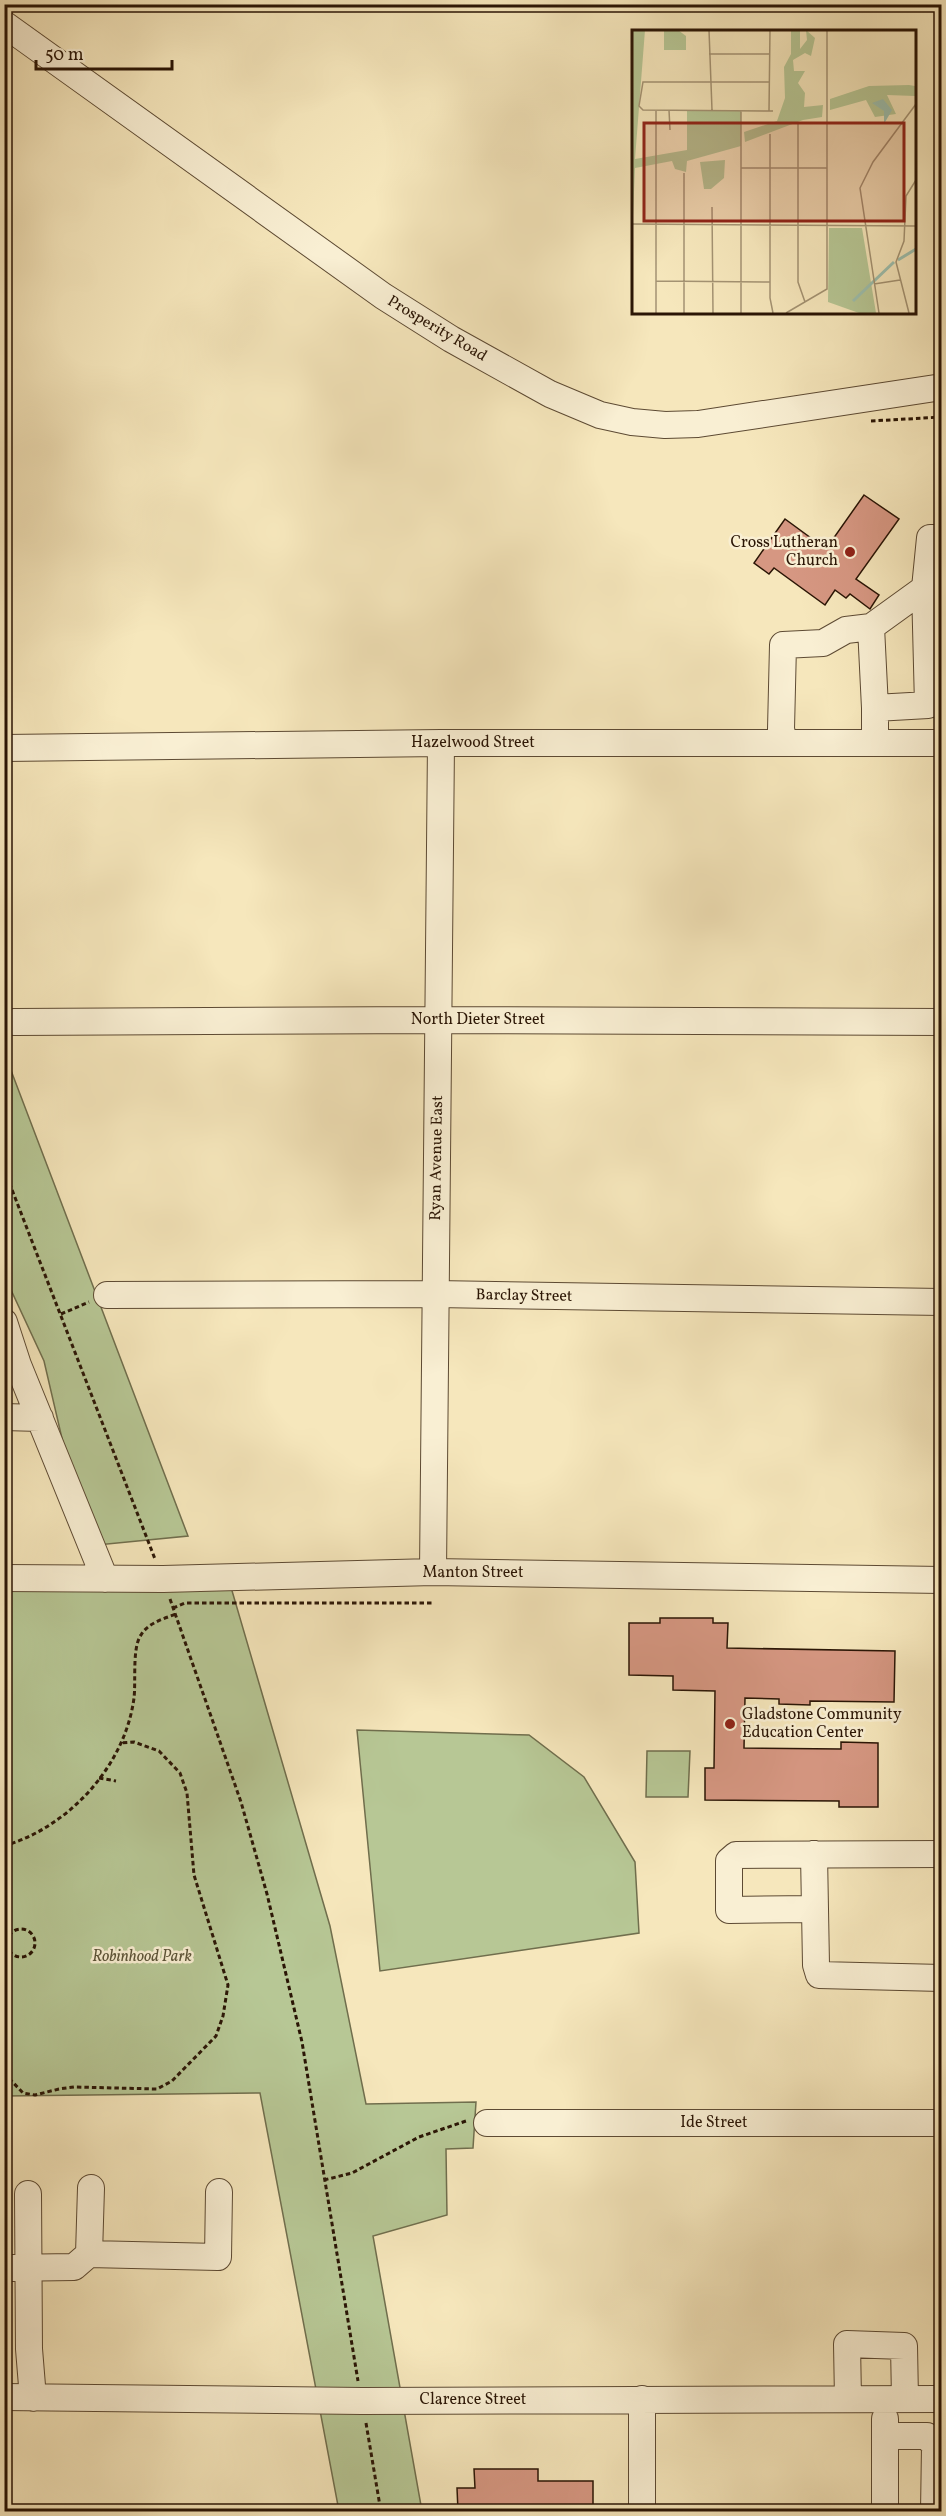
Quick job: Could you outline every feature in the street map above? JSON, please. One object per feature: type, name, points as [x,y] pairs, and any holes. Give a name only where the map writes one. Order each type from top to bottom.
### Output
[{"type":"street","name":"Prosperity Road","points":[[4,24],[383,296],[451,339],[568,403],[600,415],[632,422],[665,425],[698,424],[942,387]]},
{"type":"street","points":[[875,708],[928,705],[926,588],[930,538],[942,538]]},
{"type":"street","points":[[784,743],[781,729],[783,645],[823,643],[846,630],[871,627],[926,588]]},
{"type":"street","points":[[871,627],[875,743]]},
{"type":"street","name":"Hazelwood Street","points":[[4,748],[441,743],[942,743]]},
{"type":"street","name":"Ryan Avenue East","points":[[434,1572],[441,743]]},
{"type":"street","name":"North Dieter Street","points":[[14,1022],[438,1020],[942,1022]]},
{"type":"street","name":"Barclay Street","points":[[107,1295],[436,1294],[942,1302]]},
{"type":"street","points":[[4,1323],[11,1365],[40,1418],[105,1579]]},
{"type":"street","points":[[4,1417],[40,1418]]},
{"type":"street","name":"Manton Street","points":[[4,1578],[163,1579],[434,1572],[942,1580]]},
{"type":"street","points":[[814,1854],[816,1965],[819,1976],[942,1978]]},
{"type":"street","points":[[815,1909],[729,1910],[729,1861],[736,1855],[942,1854]]},
{"type":"street","name":"Ide Street","points":[[487,2123],[942,2123]]},
{"type":"street","points":[[82,2260],[91,2188]]},
{"type":"street","points":[[16,2267],[82,2260],[161,2256],[218,2257],[219,2192]]},
{"type":"street","points":[[28,2194],[16,2267],[29,2349],[33,2398]]},
{"type":"street","points":[[848,2399],[847,2344],[904,2346],[895,2399],[885,2436],[885,2511]]},
{"type":"street","name":"Clarence Street","points":[[4,2397],[362,2401],[942,2399]]},
{"type":"street","points":[[642,2399],[642,2511]]},
{"type":"street","points":[[885,2436],[927,2436],[935,2446],[934,2511]]},
{"type":"path","points":[[4,1169],[176,1614],[241,1802],[267,1893],[302,2042],[381,2511]]},
{"type":"path","points":[[61,1314],[107,1295]]},
{"type":"path","points":[[173,1608],[185,1603],[432,1603]]},
{"type":"path","points":[[4,1846],[35,1834],[57,1821],[76,1806],[99,1778],[121,1743],[134,1701],[139,1636],[148,1626],[176,1614]]},
{"type":"path","points":[[4,2073],[23,2093],[35,2096],[74,2087],[157,2090],[172,2081],[216,2036],[223,2016],[228,1985],[195,1875],[187,1793],[180,1773],[159,1751],[134,1742],[121,1743]]},
{"type":"path","points":[[99,1778],[116,1781]]},
{"type":"path","points":[[4,1925],[11,1932]]},
{"type":"path","points":[[22,1928],[29,1930],[36,1941],[35,1949],[24,1957],[11,1953],[7,1947],[7,1938],[11,1932],[22,1928]]},
{"type":"path","points":[[4,1960],[11,1953]]},
{"type":"path","points":[[324,2180],[352,2173],[418,2137],[438,2129],[468,2120],[487,2123]]},
{"type":"green space","points":[[4,1052],[188,1536],[87,1546],[44,1361],[5,1277]]},
{"type":"green space","name":"Robinhood Park","points":[[228,1577],[330,1926],[366,2104],[476,2102],[473,2148],[446,2149],[447,2215],[373,2236],[422,2511],[339,2511],[260,2093],[5,2096],[5,1578]]},
{"type":"green space","points":[[357,1730],[529,1735],[584,1777],[635,1862],[639,1933],[380,1971]]},
{"type":"green space","points":[[647,1751],[690,1751],[688,1797],[646,1797]]},
{"type":"building","points":[[864,495],[899,519],[856,579],[879,595],[870,609],[850,594],[846,598],[835,590],[825,605],[774,568],[769,574],[754,563],[785,519],[826,549]]},
{"type":"building","name":"Gladstone Community Education Center","points":[[660,1618],[713,1618],[713,1623],[728,1623],[727,1648],[895,1651],[894,1702],[810,1701],[810,1705],[779,1704],[779,1699],[745,1698],[744,1748],[841,1749],[841,1742],[878,1743],[878,1807],[839,1807],[839,1801],[705,1800],[705,1768],[714,1768],[715,1691],[673,1690],[673,1676],[629,1675],[629,1623],[660,1623]]},
{"type":"building","points":[[474,2469],[538,2469],[538,2481],[593,2481],[593,2511],[458,2511],[457,2488],[475,2488]]},
{"type":"place","name":"Cross Lutheran Church","points":[[850,552]]},
{"type":"place","name":"Gladstone Community Education Center","points":[[730,1724]]}]
